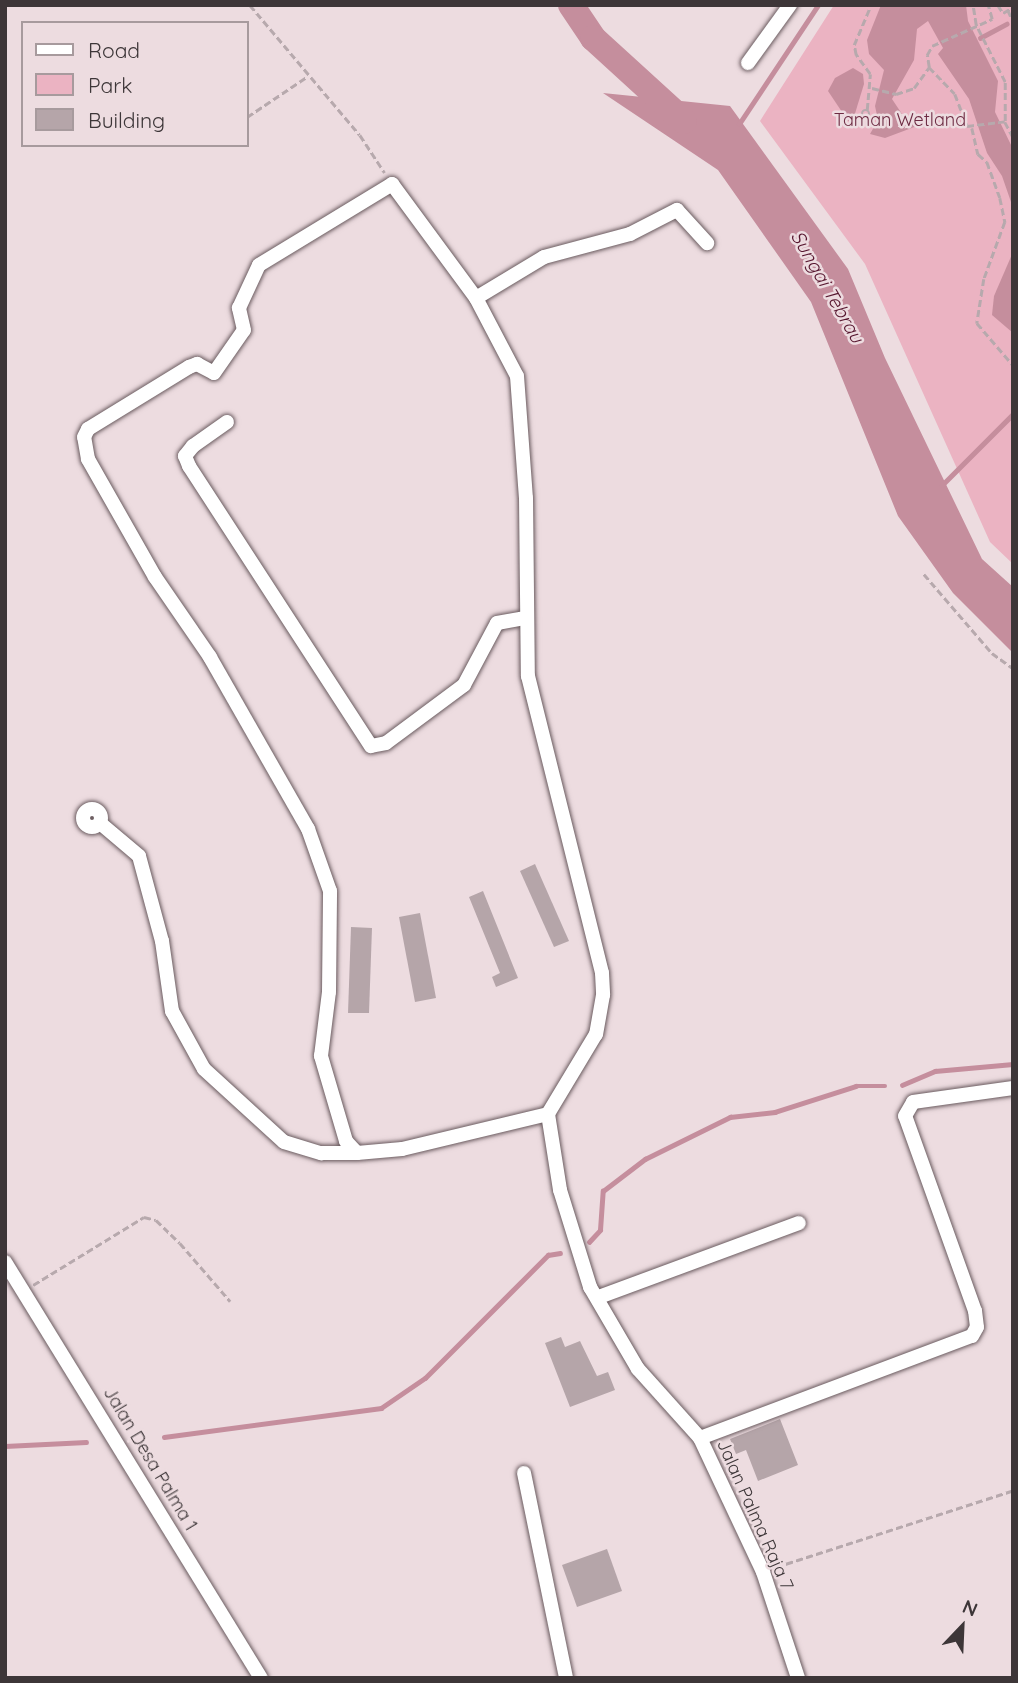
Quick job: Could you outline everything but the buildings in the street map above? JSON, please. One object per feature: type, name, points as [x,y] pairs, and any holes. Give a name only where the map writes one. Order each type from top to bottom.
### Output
[{"type":"street","points":[[748,64],[790,5]]},
{"type":"street","points":[[100,824],[139,856],[162,941],[172,1011],[204,1069],[284,1142],[321,1153],[357,1153],[402,1149],[548,1114],[596,1034],[603,995],[601,973],[539,731],[528,676],[526,498],[517,376],[476,298],[392,184],[259,265],[239,308],[244,330],[214,373],[197,364],[189,367],[88,429],[84,437],[88,459],[155,577],[210,657],[307,828],[330,891],[329,992],[321,1056],[346,1141],[357,1153]]},
{"type":"street","points":[[476,298],[544,257],[630,234],[683,207],[706,243]]},
{"type":"street","points":[[227,422],[193,446],[185,456],[189,466],[371,746],[386,743],[464,684],[497,623],[526,618]]},
{"type":"street","points":[[700,1438],[972,1336],[977,1327],[975,1311],[905,1116],[913,1102],[1013,1088]]},
{"type":"street","name":"Jalan Palma Raja 7","points":[[548,1114],[560,1190],[590,1287],[599,1297],[638,1369],[700,1438],[763,1572],[798,1678]]},
{"type":"street","points":[[599,1297],[799,1223]]},
{"type":"street","name":"Jalan Desa Palma 1","points":[[5,1262],[261,1678]]},
{"type":"street","points":[[524,1473],[566,1678]]},
{"type":"path","points":[[250,5],[360,135],[392,184]]},
{"type":"path","points":[[867,110],[872,88],[870,74],[856,55],[855,45],[872,5]]},
{"type":"path","points":[[973,5],[976,25],[1005,82],[1005,121],[1013,137]]},
{"type":"path","points":[[988,5],[992,19],[937,43],[927,54],[929,67],[947,83],[962,119],[974,128],[978,154],[987,162],[1000,198],[1005,222],[984,279],[976,323],[1013,365]]},
{"type":"path","points":[[998,5],[1003,13],[1013,7]]},
{"type":"path","points":[[1007,10],[1013,21]]},
{"type":"path","points":[[872,88],[896,94],[914,88],[929,67]]},
{"type":"path","points":[[248,116],[308,76]]},
{"type":"path","points":[[974,128],[1005,121]]},
{"type":"path","points":[[924,574],[992,653],[1013,668]]},
{"type":"path","points":[[25,1291],[144,1217],[156,1220],[180,1243],[230,1301]]},
{"type":"path","points":[[763,1572],[1012,1491]]},
{"type":"green space","name":"Taman Wetland","points":[[834,5],[1013,5],[1013,564],[990,542],[865,264],[760,121]]},
{"type":"shaded area","points":[[881,5],[966,5],[968,21],[998,81],[995,112],[1013,149],[1013,241],[1011,202],[1002,176],[987,153],[969,99],[938,54],[943,48],[928,21],[917,29],[914,60],[892,99],[902,114],[917,119],[917,126],[885,138],[870,134],[878,120],[875,106],[884,70],[869,54],[867,40]]},
{"type":"shaded area","points":[[853,68],[863,74],[864,84],[853,120],[848,121],[828,91],[835,78]]},
{"type":"shaded area","points":[[603,93],[730,106],[848,269],[885,358],[982,559],[1013,587],[1013,653],[953,593],[898,516],[811,302],[718,170]]},
{"type":"shaded area","points":[[1013,252],[1013,333],[992,315],[994,296]]},
{"type":"waterway","name":"Sungai Tebrau","points":[[571,5],[593,38],[684,121]]},
{"type":"waterway","points":[[739,124],[818,5]]},
{"type":"waterway","points":[[980,38],[1006,24]]},
{"type":"waterway","points":[[942,485],[1013,414]]},
{"type":"waterway","points":[[902,1085],[935,1071],[1013,1064]]},
{"type":"waterway","points":[[589,1242],[600,1230],[603,1191],[645,1159],[730,1117],[775,1112],[856,1086],[885,1086]]},
{"type":"waterway","points":[[164,1437],[381,1408],[425,1378],[548,1255],[560,1253]]},
{"type":"waterway","points":[[5,1446],[86,1442]]}]
